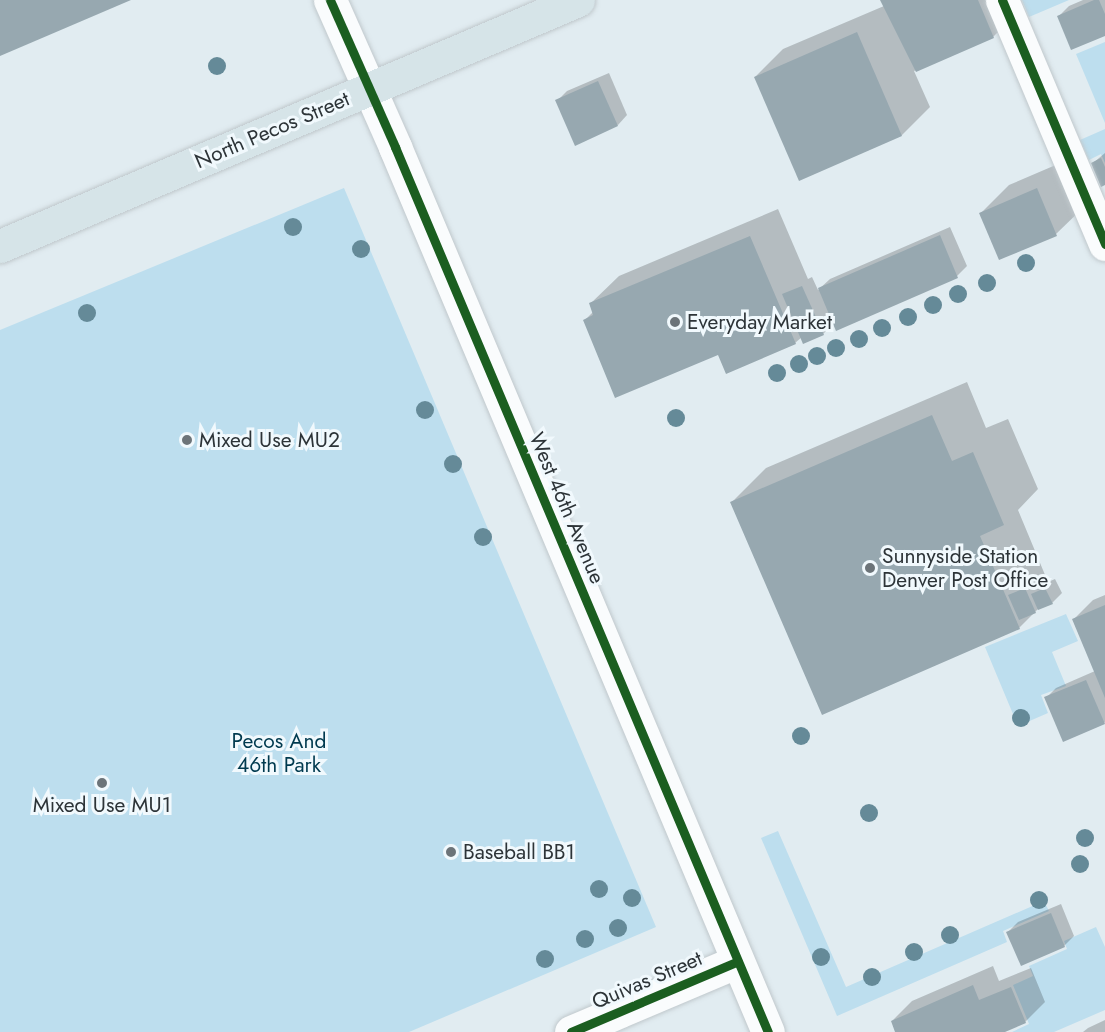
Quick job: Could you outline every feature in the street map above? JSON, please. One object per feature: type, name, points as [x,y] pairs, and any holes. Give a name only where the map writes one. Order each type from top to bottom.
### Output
[{"type":"main road","name":"North Pecos Street","points":[[0,246],[578,0]]},
{"type":"street","name":"West 46th Avenue","points":[[330,0],[370,89],[768,1032]]},
{"type":"street","points":[[1002,0],[1105,244]]},
{"type":"street","name":"Quivas Street","points":[[571,1032],[738,961]]},
{"type":"green space","points":[[1022,0],[1069,0],[1029,17]]},
{"type":"green space","points":[[1105,42],[1105,123],[1076,54]]},
{"type":"green space","points":[[1105,129],[1105,163],[1101,154],[1089,160],[1080,140]]},
{"type":"green space","name":"Pecos And 46th Park","points":[[344,188],[656,927],[409,1032],[0,1032],[0,330]]},
{"type":"green space","points":[[1066,614],[1078,641],[1052,652],[1066,686],[1041,695],[1048,713],[1018,726],[985,647]]},
{"type":"green space","points":[[778,831],[846,987],[1044,901],[1049,911],[1003,931],[1007,942],[837,1016],[761,838]]},
{"type":"green space","points":[[1096,927],[1105,947],[1105,1010],[1054,1032],[1012,1032],[1029,1024],[1013,985],[1033,976],[1029,966],[1067,949],[1064,941]]},
{"type":"building","points":[[0,0],[131,0],[0,56]]},
{"type":"building","points":[[880,0],[978,0],[994,38],[916,72]]},
{"type":"building","points":[[1099,0],[1105,14],[1105,36],[1071,50],[1057,16]]},
{"type":"building","points":[[857,32],[902,136],[799,181],[754,77]]},
{"type":"building","points":[[598,81],[618,126],[575,146],[555,100]]},
{"type":"building","points":[[1101,158],[1105,167],[1105,185],[1101,187],[1091,163]]},
{"type":"building","points":[[1037,188],[1057,236],[999,260],[979,213]]},
{"type":"building","points":[[940,235],[958,278],[836,331],[818,288]]},
{"type":"building","points":[[750,236],[796,344],[726,374],[718,355],[615,398],[583,320],[593,315],[589,303]]},
{"type":"building","points":[[802,286],[824,335],[803,344],[782,294]]},
{"type":"building","points":[[932,415],[952,461],[973,452],[1004,525],[980,536],[1020,629],[822,715],[730,502]]},
{"type":"building","points":[[1025,588],[1036,613],[1019,620],[1008,595]]},
{"type":"building","points":[[1045,588],[1053,604],[1038,610],[1031,594]]},
{"type":"building","points":[[1105,605],[1105,698],[1072,619]]},
{"type":"building","points":[[1086,680],[1105,724],[1063,742],[1044,697]]},
{"type":"building","points":[[1051,913],[1065,947],[1021,966],[1006,932]]},
{"type":"building","points":[[973,985],[979,1000],[1011,987],[1026,1023],[1005,1032],[895,1032],[891,1021]]},
{"type":"cycle path","points":[[330,0],[395,147],[768,1032]]},
{"type":"cycle path","points":[[1002,0],[1105,244]]},
{"type":"cycle path","points":[[571,1032],[738,961]]},
{"type":"place","name":"Everyday Market","points":[[675,322]]},
{"type":"place","name":"Mixed Use MU2","points":[[187,440]]},
{"type":"place","name":"Sunnyside Station Denver Post Office","points":[[870,568]]},
{"type":"place","name":"Mixed Use MU1","points":[[102,783]]},
{"type":"place","name":"Baseball BB1","points":[[451,852]]}]
